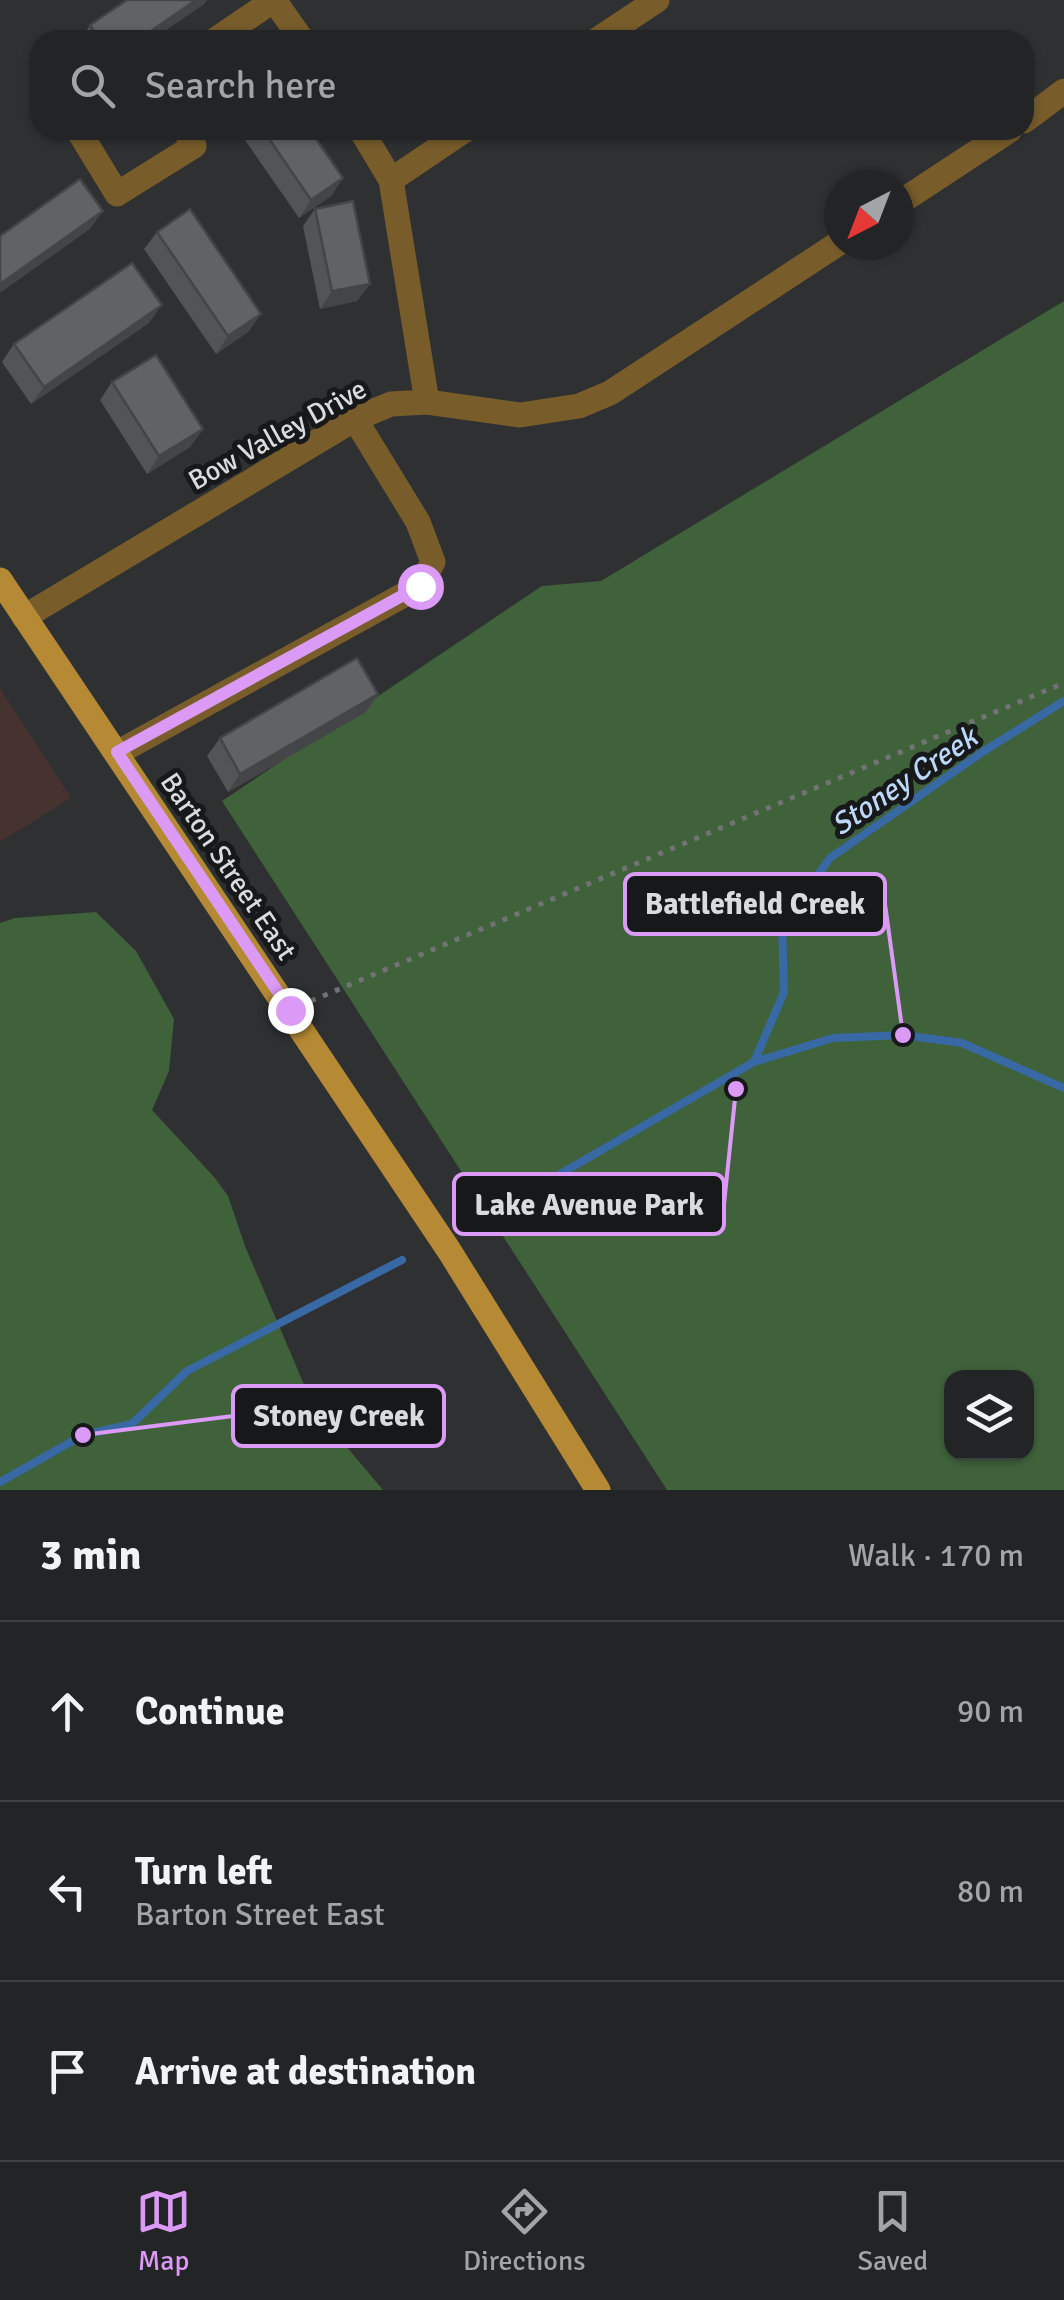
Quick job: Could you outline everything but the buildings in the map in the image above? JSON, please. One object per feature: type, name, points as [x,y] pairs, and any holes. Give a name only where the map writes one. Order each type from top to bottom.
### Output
[{"type":"main road","name":"Barton Street East","points":[[0,580],[450,1252],[598,1490]]},
{"type":"street","points":[[230,30],[274,0],[295,30]]},
{"type":"street","points":[[611,30],[644,4]]},
{"type":"street","points":[[1034,114],[1064,91]]},
{"type":"street","points":[[84,140],[117,194],[194,146],[191,140]]},
{"type":"street","points":[[366,140],[391,180],[427,402]]},
{"type":"street","points":[[391,180],[450,140]]},
{"type":"street","points":[[914,193],[995,140]]},
{"type":"street","name":"Bow Valley Drive","points":[[24,617],[355,419],[391,404],[427,402],[520,415],[579,406],[610,393],[824,252]]},
{"type":"street","points":[[117,752],[420,586],[432,562],[418,522],[355,419]]},
{"type":"path","points":[[290,1010],[1064,683]]},
{"type":"shaded area","points":[[0,688],[71,798],[0,842]]},
{"type":"green space","points":[[1064,301],[1064,1490],[667,1490],[222,801],[542,586],[601,581]]},
{"type":"green space","points":[[96,912],[136,951],[174,1019],[169,1071],[152,1110],[228,1196],[245,1246],[314,1408],[383,1490],[0,1490],[0,923],[15,918]]},
{"type":"waterway","name":"Stoney Creek","points":[[754,1062],[784,992],[782,924],[830,858],[984,751],[1064,701]]},
{"type":"waterway","name":"Stoney Creek","points":[[472,1225],[754,1062],[833,1038],[903,1035],[962,1043],[1064,1088]]},
{"type":"waterway","name":"Stoney Creek","points":[[0,1482],[83,1435],[132,1424],[187,1371],[402,1260]]},
{"type":"place","name":"Battlefield Creek","points":[[903,1035]]},
{"type":"place","name":"Lake Avenue Park","points":[[736,1089]]},
{"type":"place","name":"Stoney Creek","points":[[83,1435]]},
{"type":"route","points":[[290,1010],[117,752],[420,586]]}]
